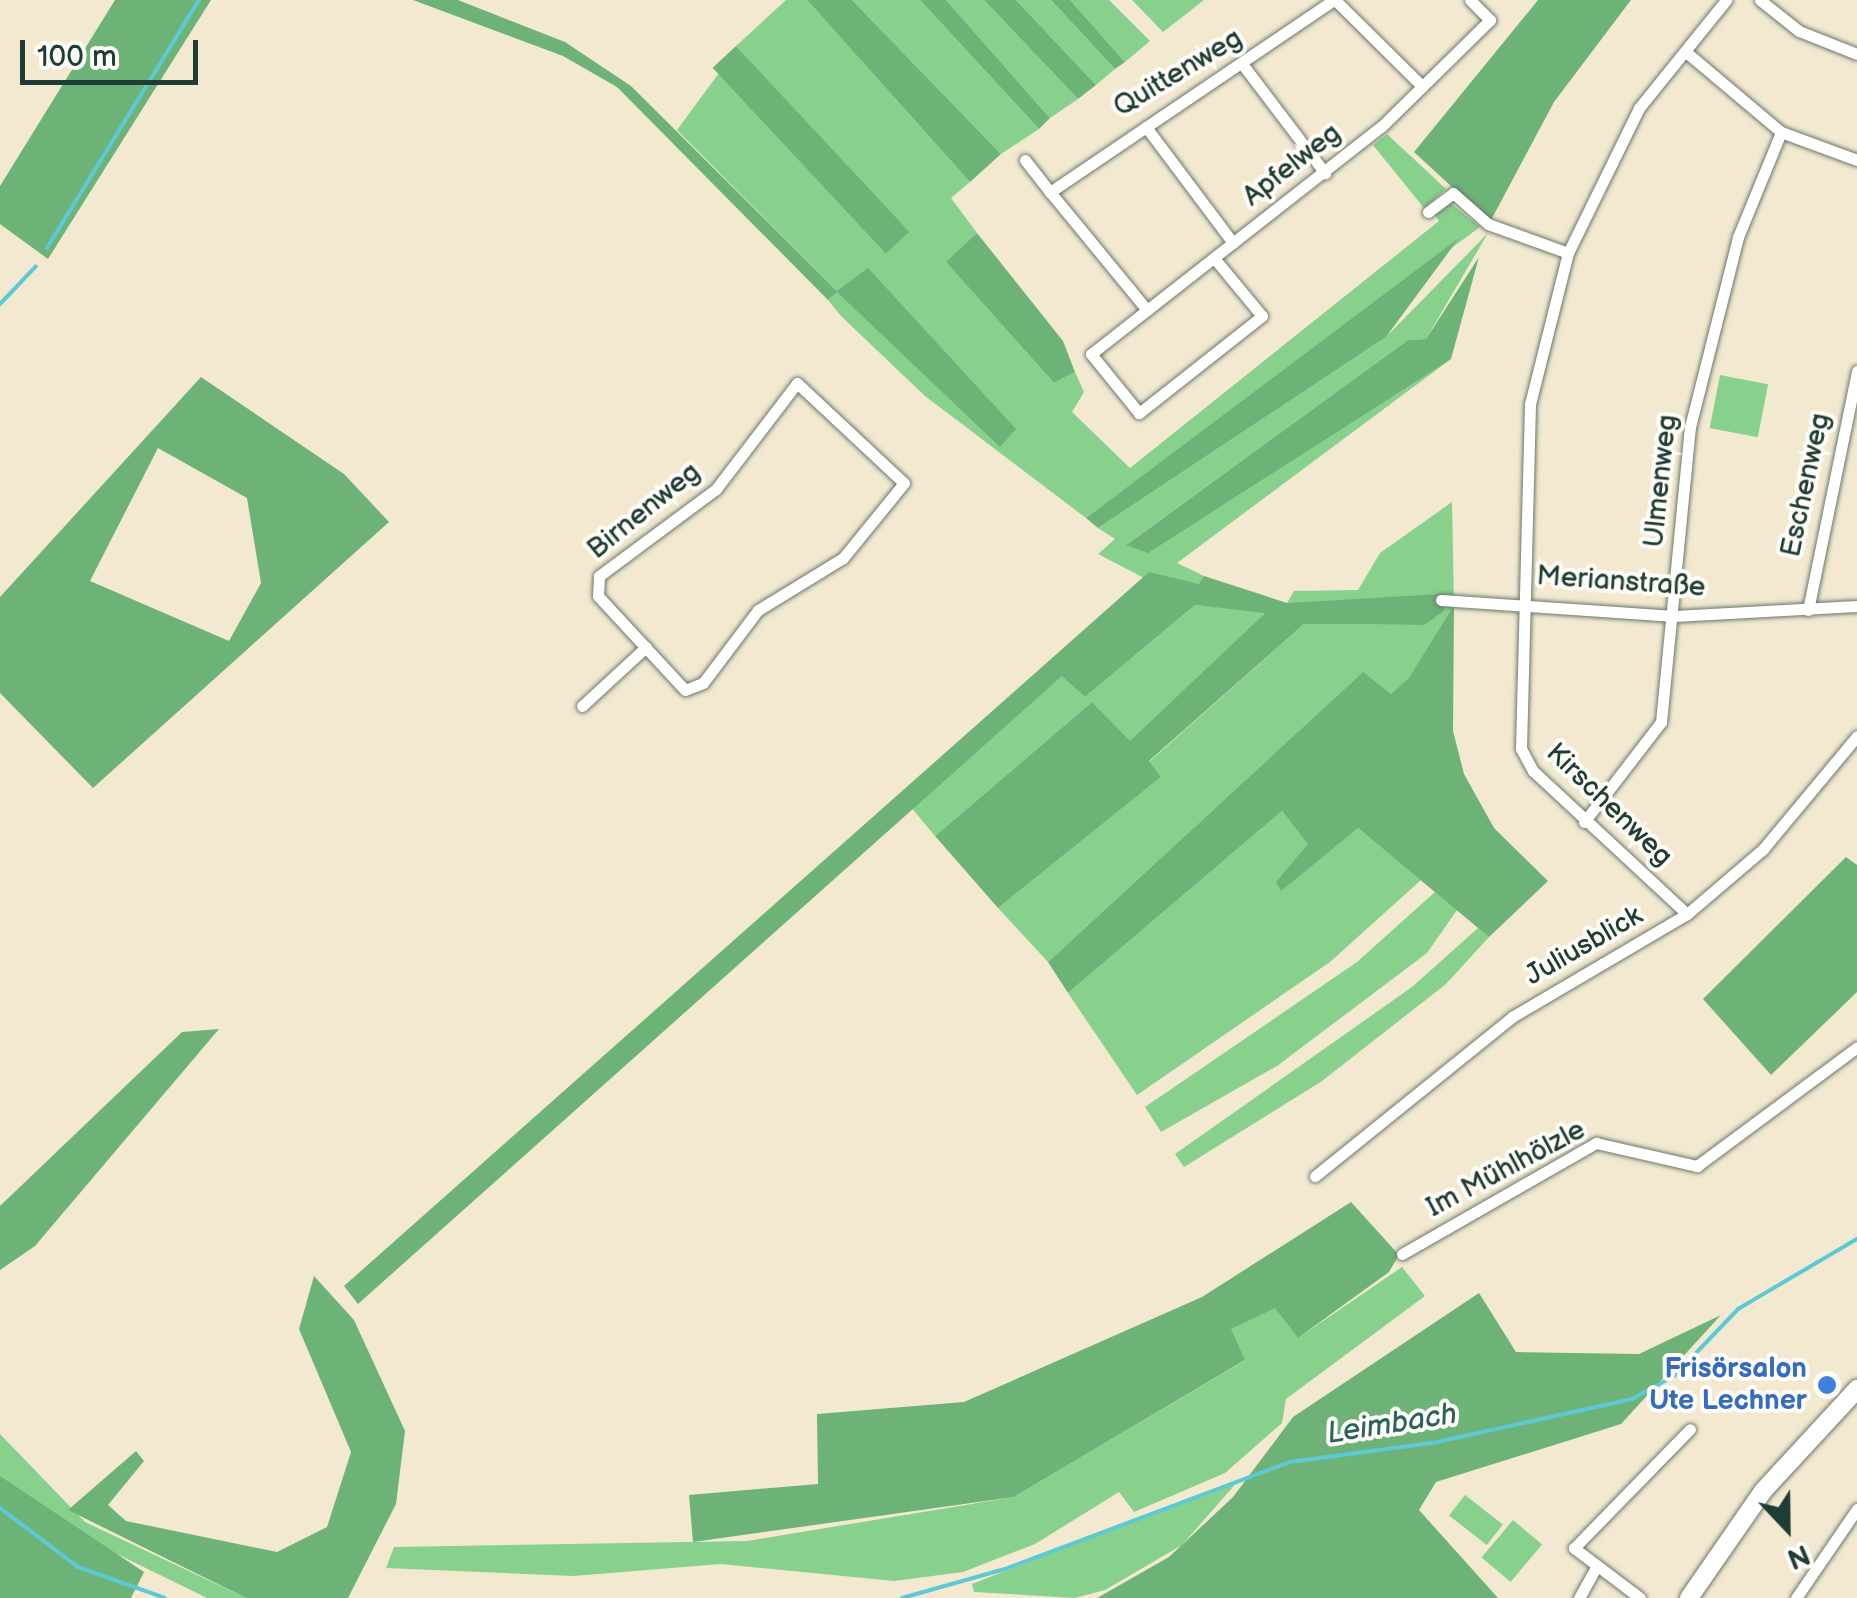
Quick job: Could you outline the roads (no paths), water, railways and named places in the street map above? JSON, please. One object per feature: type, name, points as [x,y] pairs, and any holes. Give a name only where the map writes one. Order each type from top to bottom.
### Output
[{"type":"main road","points":[[1689,1598],[1763,1491],[1857,1390]]},
{"type":"street","name":"Quittenweg","points":[[1050,192],[1146,128],[1238,59],[1243,65],[1334,0],[1421,84]]},
{"type":"street","name":"Apfelweg","points":[[1214,258],[1262,316],[1139,412],[1091,354],[1233,243],[1324,173],[1490,20],[1470,0]]},
{"type":"street","name":"Kirschenweg","points":[[1687,914],[1584,822],[1521,748],[1530,404],[1568,252],[1639,108],[1726,0]]},
{"type":"street","points":[[1760,0],[1799,31],[1857,54]]},
{"type":"street","points":[[1686,52],[1781,132],[1857,160]]},
{"type":"street","points":[[1243,65],[1324,173]]},
{"type":"street","points":[[1146,128],[1233,243]]},
{"type":"street","name":"Ulmenweg","points":[[1584,822],[1661,722],[1693,411],[1738,238],[1781,132]]},
{"type":"street","points":[[1026,160],[1147,310]]},
{"type":"street","points":[[1428,212],[1453,193],[1488,224],[1568,252]]},
{"type":"street","name":"Eschenweg","points":[[1808,610],[1857,371]]},
{"type":"street","name":"Birnenweg","points":[[806,384],[854,445],[904,484],[843,558],[758,610],[694,690],[675,686],[646,647],[598,596],[598,576],[716,489],[785,391],[806,384]]},
{"type":"street","name":"Merianstraße","points":[[1442,600],[1524,599],[1674,616],[1857,606]]},
{"type":"street","points":[[582,706],[646,647]]},
{"type":"street","name":"Juliusblick","points":[[1315,1176],[1512,1017],[1687,914],[1763,850],[1857,736]]},
{"type":"street","name":"Im Mühlhölzle","points":[[1402,1254],[1596,1144],[1697,1166],[1786,1092],[1820,1083],[1857,1048]]},
{"type":"street","points":[[1640,1598],[1574,1548],[1690,1429]]},
{"type":"street","points":[[1796,1598],[1857,1509]]},
{"type":"street","points":[[1579,1598],[1597,1566]]},
{"type":"waterway","points":[[47,248],[199,0]]},
{"type":"waterway","points":[[0,304],[36,266]]},
{"type":"waterway","name":"Leimbach","points":[[902,1598],[1005,1569],[1290,1462],[1437,1442],[1632,1399],[1674,1376],[1738,1309],[1857,1239]]},
{"type":"waterway","name":"Leimbach","points":[[0,1508],[78,1567],[165,1598]]},
{"type":"place","name":"Frisörsalon Ute Lechner","points":[[1827,1385]]}]
